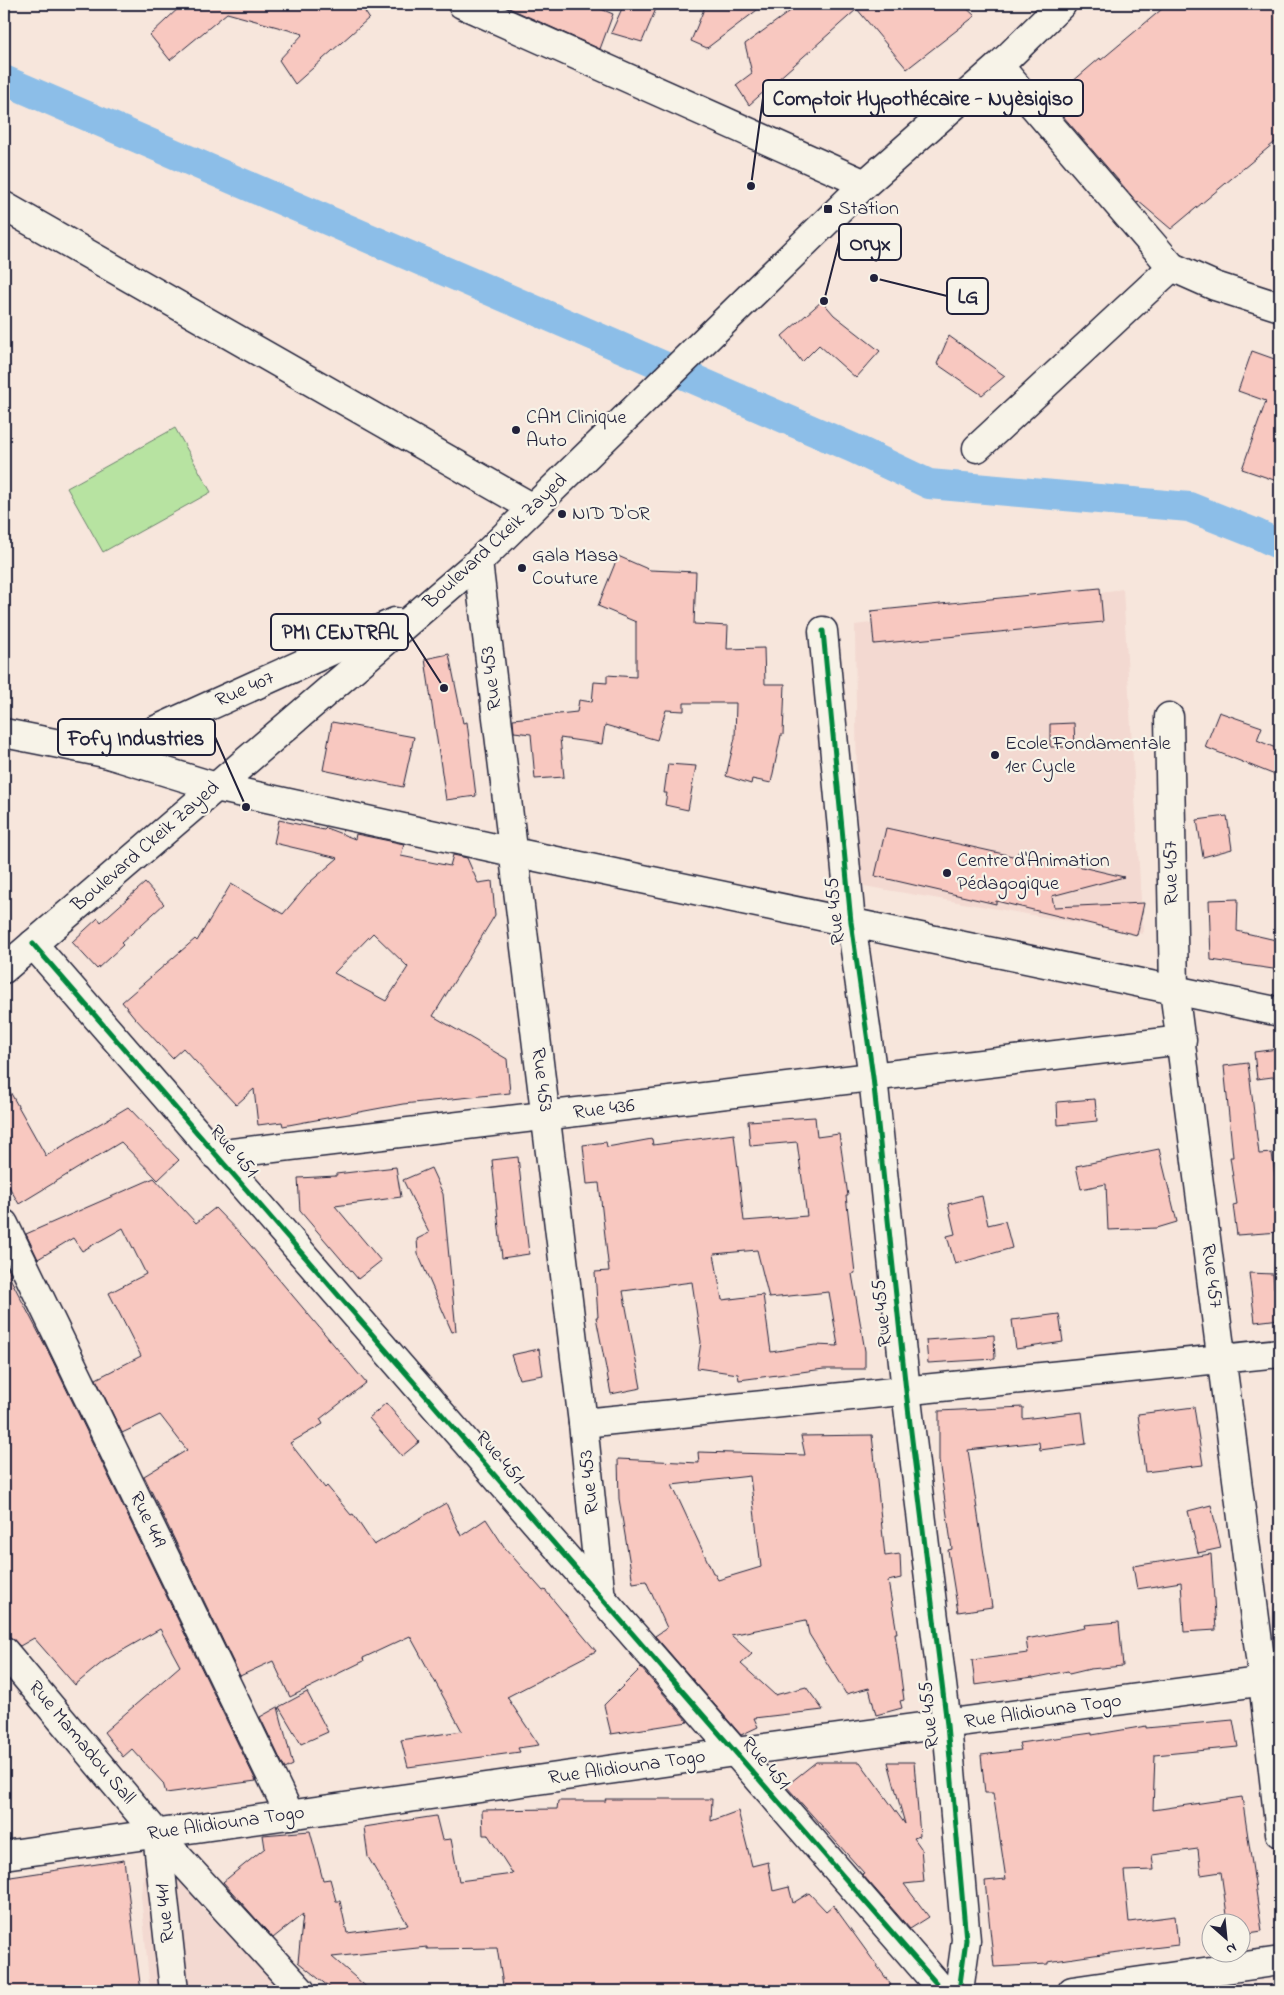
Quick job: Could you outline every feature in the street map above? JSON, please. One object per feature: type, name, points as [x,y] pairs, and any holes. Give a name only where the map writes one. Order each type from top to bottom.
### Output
[{"type":"street","points":[[462,4],[865,184]]},
{"type":"street","name":"Boulevard Ckeik Zayed","points":[[4,969],[478,562],[865,184],[999,66],[1051,7]]},
{"type":"street","points":[[999,66],[1172,267],[1215,286],[1280,307]]},
{"type":"street","points":[[4,206],[533,508]]},
{"type":"street","points":[[978,448],[1172,267]]},
{"type":"street","name":"Rue 453","points":[[478,562],[583,1423],[602,1599]]},
{"type":"street","name":"Rue 407","points":[[105,753],[425,609]]},
{"type":"street","name":"Rue 455","points":[[823,631],[851,922],[873,1077],[906,1391],[947,1725],[966,1940],[959,1991]]},
{"type":"street","name":"Rue 457","points":[[1169,717],[1174,990],[1222,1359],[1272,1680],[1280,1833]]},
{"type":"street","points":[[4,733],[105,753],[216,787],[513,852],[1280,1012]]},
{"type":"street","name":"Rue 451","points":[[33,944],[943,1991]]},
{"type":"street","name":"Rue 436","points":[[215,1155],[1182,1040]]},
{"type":"street","name":"Rue 449","points":[[4,1224],[290,1815]]},
{"type":"street","points":[[583,1423],[1280,1353]]},
{"type":"street","name":"Rue Mamadou Sall","points":[[4,1651],[157,1834],[301,1991]]},
{"type":"street","name":"Rue Alidiouna Togo","points":[[4,1855],[735,1752],[1272,1680]]},
{"type":"street","name":"Rue 441","points":[[157,1834],[174,1991]]},
{"type":"street","points":[[1072,1991],[1280,1961]]},
{"type":"shaded area","name":"Ecole Fondamentale 1er Cycle","points":[[1123,589],[1143,934],[858,885],[855,625]]},
{"type":"shaded area","points":[[145,1857],[169,1857],[200,1906],[284,1991],[150,1991],[141,1895]]},
{"type":"green space","points":[[175,428],[211,492],[103,552],[67,488]]},
{"type":"building","points":[[183,4],[360,4],[369,18],[295,84],[279,60],[303,34],[227,13],[170,60],[150,35]]},
{"type":"building","points":[[500,4],[589,4],[613,14],[600,49]]},
{"type":"building","points":[[624,4],[658,4],[642,42],[611,33]]},
{"type":"building","points":[[706,4],[765,4],[707,48],[691,41]]},
{"type":"building","points":[[800,4],[962,4],[975,16],[907,69],[857,9],[749,105],[736,85],[752,73],[745,44]]},
{"type":"building","points":[[1168,4],[1280,4],[1280,138],[1171,229],[1137,202],[1050,101]]},
{"type":"building","points":[[822,301],[834,315],[880,351],[856,378],[819,345],[802,362],[782,336]]},
{"type":"building","points":[[949,336],[1005,376],[982,395],[937,364]]},
{"type":"building","points":[[1252,351],[1280,361],[1280,482],[1242,469],[1266,401],[1238,391]]},
{"type":"building","points":[[618,556],[650,570],[696,572],[694,624],[728,626],[727,649],[764,648],[765,684],[785,684],[783,735],[781,735],[771,783],[752,779],[751,784],[726,776],[735,738],[736,703],[684,703],[684,711],[666,710],[657,740],[605,725],[602,744],[560,738],[564,777],[535,779],[531,734],[514,732],[513,719],[577,712],[579,700],[592,702],[594,682],[607,683],[607,675],[636,677],[636,622],[598,606]]},
{"type":"building","points":[[1100,588],[1103,622],[874,644],[871,611]]},
{"type":"building","points":[[449,654],[463,723],[467,722],[476,796],[446,800],[425,659]]},
{"type":"building","points":[[1219,712],[1262,727],[1257,740],[1280,750],[1280,777],[1205,747]]},
{"type":"building","points":[[332,722],[414,737],[403,787],[323,770]]},
{"type":"building","points":[[1074,723],[1075,747],[1050,747],[1050,724]]},
{"type":"building","points":[[668,764],[696,766],[688,810],[665,805],[667,793],[664,793]]},
{"type":"building","points":[[1227,816],[1232,849],[1203,857],[1197,820]]},
{"type":"building","points":[[279,820],[324,830],[326,828],[355,839],[356,834],[404,844],[401,856],[450,866],[453,855],[467,858],[478,883],[492,881],[495,915],[433,1016],[507,1059],[510,1093],[403,1104],[283,1126],[282,1122],[258,1125],[254,1089],[236,1105],[183,1048],[172,1058],[122,1002],[195,939],[197,941],[231,884],[283,914],[310,882],[338,858],[274,843]],"holes":[[[373,933],[408,967],[386,1001],[334,973]]]},
{"type":"building","points":[[886,828],[1017,857],[1018,852],[1124,877],[1052,896],[1054,907],[1144,903],[1137,935],[996,901],[996,904],[875,876]]},
{"type":"building","points":[[145,883],[164,904],[121,943],[123,945],[97,969],[72,942],[98,918],[101,922]]},
{"type":"building","points":[[1238,899],[1237,931],[1280,941],[1280,970],[1211,960],[1209,900]]},
{"type":"building","points":[[1278,1049],[1280,1076],[1257,1079],[1254,1052]]},
{"type":"building","points":[[1248,1063],[1259,1154],[1272,1153],[1275,1176],[1280,1176],[1280,1232],[1237,1235],[1233,1205],[1237,1204],[1230,1157],[1233,1157],[1224,1066]]},
{"type":"building","points":[[4,1081],[46,1156],[128,1107],[179,1160],[158,1180],[121,1142],[19,1204],[4,1178]]},
{"type":"building","points":[[1095,1099],[1097,1121],[1058,1125],[1057,1102]]},
{"type":"building","points":[[815,1117],[817,1137],[839,1134],[848,1196],[846,1196],[855,1273],[852,1274],[865,1351],[865,1369],[824,1369],[739,1380],[738,1374],[697,1368],[701,1342],[692,1282],[623,1291],[641,1388],[611,1394],[596,1317],[598,1317],[595,1272],[609,1271],[599,1183],[587,1184],[583,1145],[606,1142],[607,1147],[652,1139],[653,1145],[734,1134],[744,1221],[807,1216],[797,1142],[750,1146],[748,1121]],"holes":[[[757,1250],[769,1298],[829,1292],[838,1346],[815,1345],[771,1352],[763,1295],[722,1300],[714,1254]]]},
{"type":"building","points":[[1159,1149],[1177,1222],[1157,1228],[1108,1230],[1106,1184],[1081,1189],[1076,1166]]},
{"type":"building","points":[[518,1157],[529,1254],[502,1258],[492,1160]]},
{"type":"building","points":[[396,1167],[401,1197],[335,1206],[381,1261],[358,1279],[300,1211],[298,1178],[336,1176],[336,1174]]},
{"type":"building","points":[[431,1168],[443,1194],[456,1331],[452,1332],[418,1254],[417,1239],[429,1233],[403,1180]]},
{"type":"building","points":[[154,1178],[196,1223],[215,1208],[245,1239],[366,1383],[320,1419],[323,1424],[290,1443],[325,1488],[327,1486],[351,1515],[353,1514],[374,1545],[446,1503],[461,1536],[486,1519],[505,1548],[543,1591],[545,1590],[596,1651],[507,1697],[539,1745],[518,1748],[520,1752],[408,1767],[401,1740],[462,1731],[410,1636],[363,1658],[364,1661],[290,1697],[273,1661],[240,1676],[144,1476],[187,1450],[160,1415],[122,1433],[96,1379],[141,1356],[109,1293],[146,1274],[123,1228],[82,1251],[73,1238],[38,1259],[26,1234]]},
{"type":"building","points":[[982,1196],[988,1225],[1005,1221],[1012,1248],[955,1264],[947,1236],[955,1234],[948,1204]]},
{"type":"building","points":[[4,1259],[11,1275],[9,1276],[46,1347],[256,1781],[166,1793],[163,1783],[132,1749],[123,1757],[104,1732],[180,1666],[160,1629],[104,1661],[75,1685],[34,1638],[20,1646],[10,1637],[4,1636]]},
{"type":"building","points":[[1249,1273],[1273,1274],[1274,1288],[1280,1288],[1280,1319],[1255,1322]]},
{"type":"building","points":[[1059,1314],[1063,1342],[1016,1349],[1012,1320]]},
{"type":"building","points":[[994,1335],[995,1359],[928,1363],[926,1340]]},
{"type":"building","points":[[539,1349],[543,1375],[519,1379],[511,1355]]},
{"type":"building","points":[[386,1403],[419,1442],[402,1456],[369,1418]]},
{"type":"building","points":[[1023,1407],[1023,1419],[1082,1412],[1086,1444],[1040,1450],[1039,1442],[968,1450],[992,1607],[958,1612],[948,1550],[952,1549],[939,1461],[939,1411]]},
{"type":"building","points":[[1194,1407],[1203,1465],[1145,1472],[1138,1414]]},
{"type":"building","points":[[872,1435],[885,1556],[900,1554],[901,1578],[888,1581],[897,1633],[895,1633],[904,1700],[900,1701],[902,1708],[876,1715],[869,1688],[846,1694],[809,1634],[806,1620],[731,1635],[752,1654],[741,1664],[775,1695],[806,1687],[823,1710],[754,1718],[758,1727],[741,1735],[655,1636],[667,1628],[646,1581],[633,1583],[619,1499],[618,1459],[699,1463],[698,1452],[805,1455],[801,1436]],"holes":[[[750,1476],[761,1567],[718,1580],[672,1485]]]},
{"type":"building","points":[[1211,1505],[1221,1548],[1198,1553],[1188,1511]]},
{"type":"building","points":[[1211,1554],[1216,1630],[1184,1632],[1181,1582],[1137,1589],[1133,1566]]},
{"type":"building","points":[[1119,1622],[1123,1666],[1090,1669],[1069,1674],[1068,1671],[1033,1678],[975,1685],[972,1660],[1028,1653],[1026,1639],[1085,1628],[1084,1625]]},
{"type":"building","points":[[641,1668],[688,1722],[611,1734],[604,1705]]},
{"type":"building","points":[[307,1692],[328,1732],[301,1744],[279,1707]]},
{"type":"building","points":[[278,1707],[293,1765],[285,1769],[260,1717]]},
{"type":"building","points":[[1233,1720],[1238,1747],[1155,1755],[1153,1810],[1242,1797],[1262,1931],[1252,1932],[1252,1912],[1227,1912],[1221,1872],[1201,1875],[1198,1849],[1152,1855],[1154,1870],[1124,1871],[1129,1922],[1175,1916],[1178,1945],[1094,1955],[1048,1962],[1048,1964],[994,1967],[985,1881],[1006,1879],[993,1793],[985,1793],[981,1755],[1021,1750],[1019,1743],[1092,1733],[1092,1735],[1146,1726],[1146,1728]]},
{"type":"building","points":[[816,1762],[860,1762],[905,1824],[888,1762],[914,1762],[920,1836],[914,1838],[921,1848],[924,1882],[904,1884],[929,1917],[910,1929],[862,1874],[864,1873],[786,1786]]},
{"type":"building","points":[[605,1799],[712,1799],[711,1821],[738,1811],[752,1866],[768,1862],[773,1891],[789,1887],[793,1903],[809,1893],[826,1911],[833,1905],[891,1985],[843,1991],[504,1991],[497,1948],[427,1949],[427,1947],[332,1957],[371,1991],[334,1991],[298,1962],[303,1914],[273,1938],[223,1882],[265,1848],[263,1835],[310,1831],[323,1880],[330,1879],[336,1901],[340,1901],[347,1933],[408,1925],[368,1857],[364,1827],[436,1816],[442,1840],[451,1839],[459,1881],[513,1874],[488,1835],[483,1835],[482,1810],[557,1809],[558,1801],[606,1801]]},
{"type":"building","points":[[124,1860],[141,1991],[67,1991],[66,1987],[41,1991],[4,1991],[4,1878]]},
{"type":"waterway","points":[[4,80],[853,448],[929,484],[1189,507],[1280,545]]},
{"type":"cycle path","points":[[823,631],[851,922],[873,1077],[906,1391],[947,1725],[966,1940],[959,1991]]},
{"type":"cycle path","points":[[33,944],[943,1991]]},
{"type":"place","name":"Comptoir Hypothécaire - Nyèsigiso","points":[[751,186]]},
{"type":"place","name":"Station","points":[[828,209]]},
{"type":"place","name":"LG","points":[[874,278]]},
{"type":"place","name":"Oryx","points":[[824,301]]},
{"type":"place","name":"CAM Clinique Auto","points":[[516,430]]},
{"type":"place","name":"NID D'OR","points":[[562,514]]},
{"type":"place","name":"Gala Masa Couture","points":[[522,568]]},
{"type":"place","name":"PMI CENTRAL","points":[[444,688]]},
{"type":"place","name":"Ecole Fondamentale 1er Cycle","points":[[995,755]]},
{"type":"place","name":"Fofy Industries","points":[[246,807]]},
{"type":"place","name":"Centre d'Animation Pédagogique","points":[[947,873]]}]
